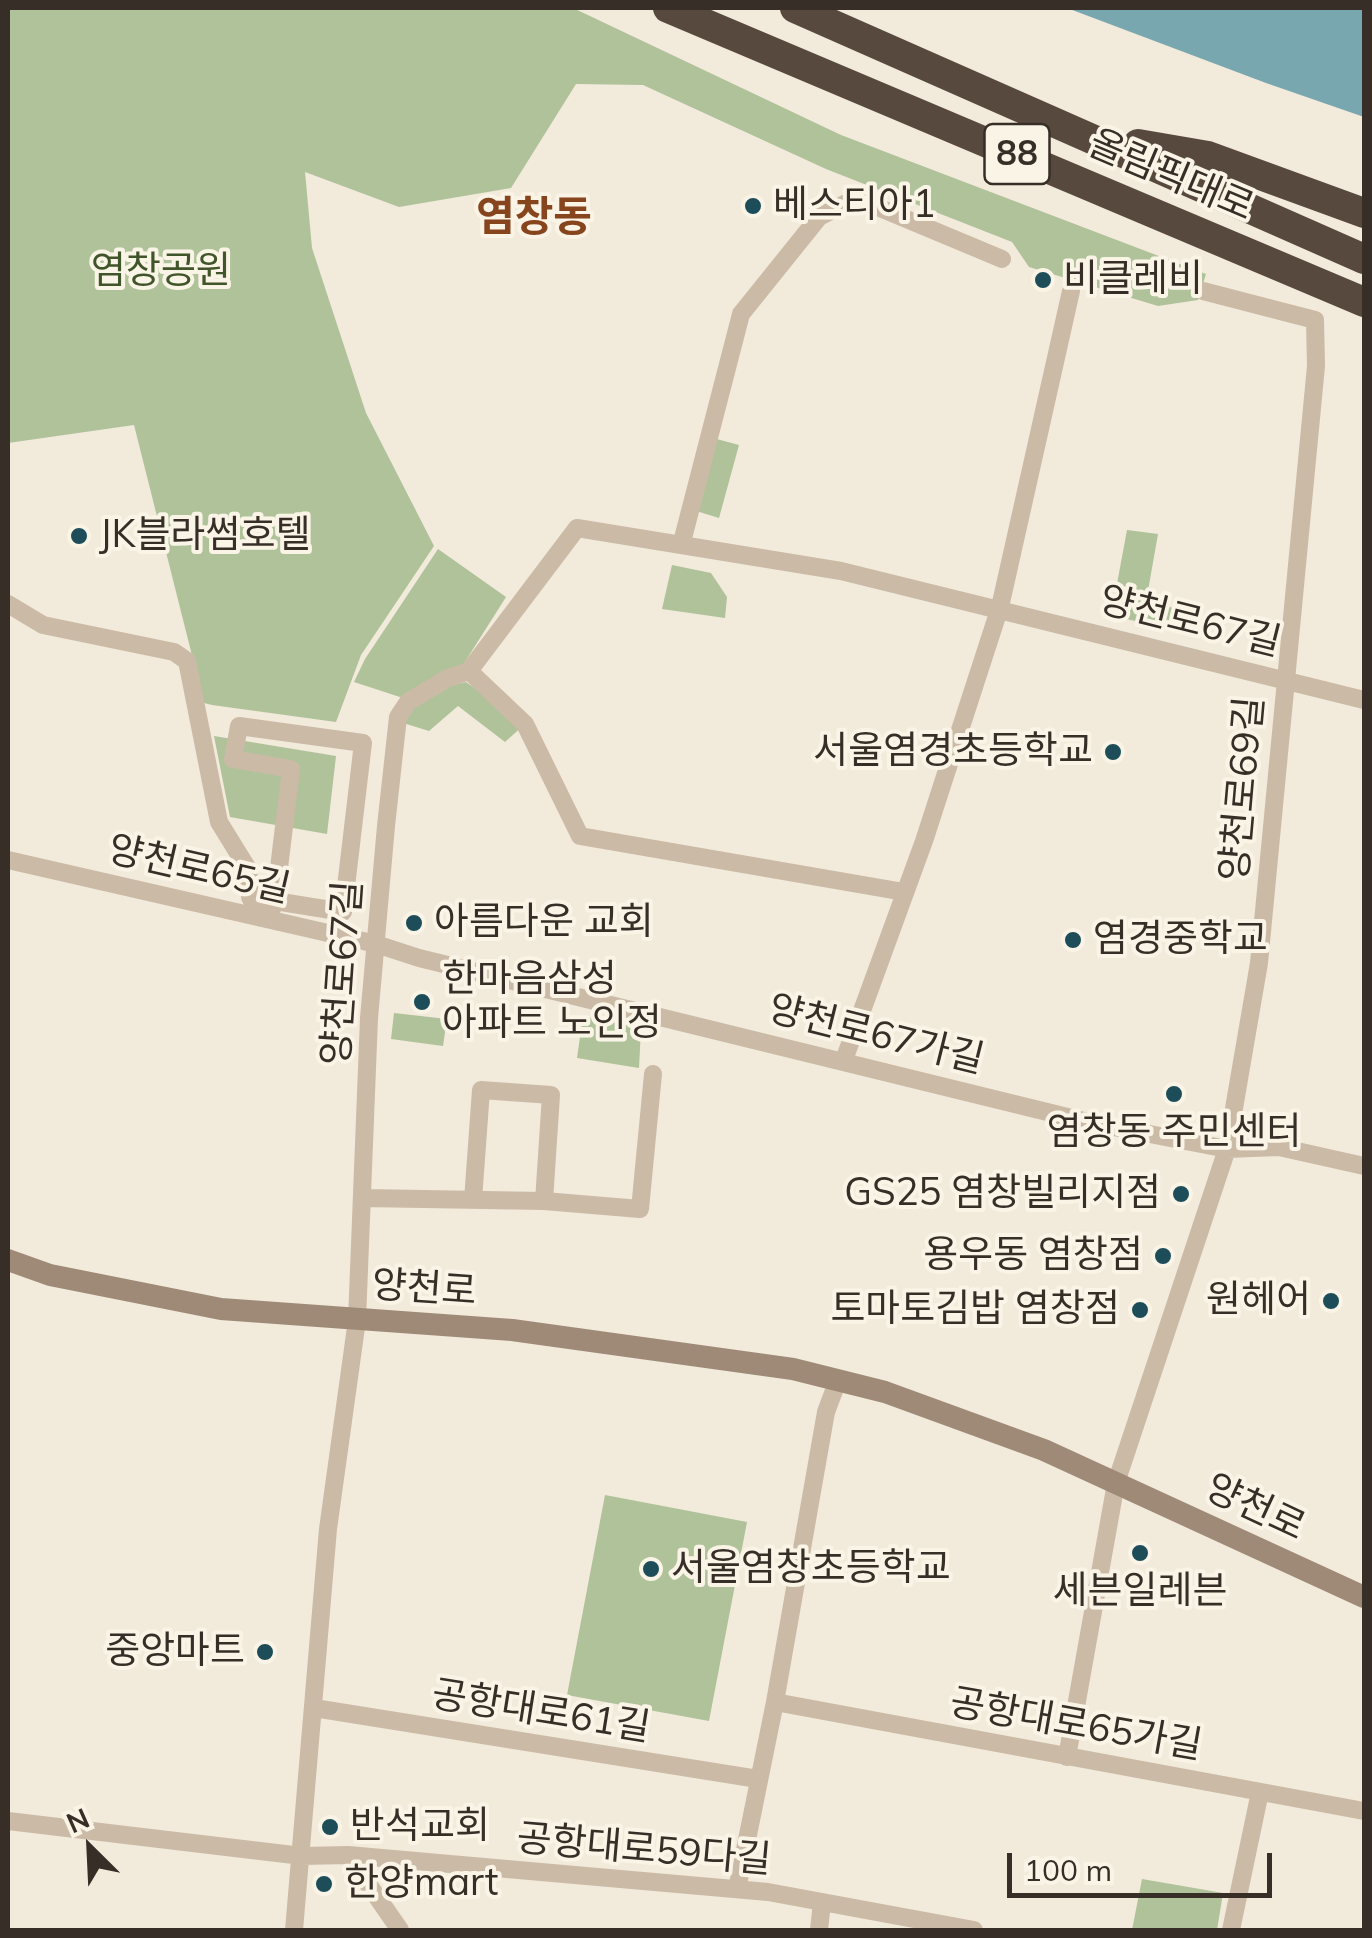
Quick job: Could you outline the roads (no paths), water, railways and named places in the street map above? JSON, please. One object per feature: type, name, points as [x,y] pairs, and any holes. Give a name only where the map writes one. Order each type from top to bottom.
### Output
[{"type":"highway","name":"올림픽대로","points":[[668,8],[1364,302]]},
{"type":"highway","name":"올림픽대로","points":[[795,8],[1093,136],[1364,259]]},
{"type":"highway","points":[[1093,136],[1208,156],[1364,213]]},
{"type":"main road","name":"양천로","points":[[8,1260],[50,1275],[220,1308],[512,1330],[793,1369],[838,1380],[886,1392],[1044,1450],[1364,1597]]},
{"type":"street","points":[[682,542],[730,372],[741,314],[819,217],[856,198],[1002,260]]},
{"type":"street","name":"양천로69길","points":[[1116,1483],[1228,1149],[1259,963],[1316,366],[1315,320],[1203,291]]},
{"type":"street","points":[[844,1060],[1000,608],[1071,292]]},
{"type":"street","name":"양천로67길","points":[[357,1320],[376,944],[398,717],[408,702],[433,685],[469,672],[577,528],[682,542],[841,571],[1364,700]]},
{"type":"street","points":[[8,604],[43,625],[174,652],[187,661],[219,822],[248,869],[250,897],[265,919],[276,901],[291,768],[233,759],[239,726],[363,743],[342,912],[276,901]]},
{"type":"street","points":[[469,672],[525,724],[580,836],[904,892]]},
{"type":"street","points":[[268,834],[270,844],[281,854]]},
{"type":"street","name":"양천로65길","points":[[8,860],[376,944]]},
{"type":"street","name":"양천로67가길","points":[[376,944],[419,958],[1088,1122],[1228,1149],[1280,1147],[1364,1166]]},
{"type":"street","points":[[363,1198],[544,1202],[640,1209],[652,1074]]},
{"type":"street","points":[[473,1200],[481,1090],[551,1096],[544,1202]]},
{"type":"street","points":[[294,1930],[328,1529],[357,1320]]},
{"type":"street","points":[[737,1889],[776,1702],[826,1412],[838,1380]]},
{"type":"street","points":[[1067,1757],[1116,1483]]},
{"type":"street","name":"공항대로65가길","points":[[776,1702],[1364,1812]]},
{"type":"street","name":"공항대로61길","points":[[314,1708],[758,1779]]},
{"type":"street","points":[[1231,1930],[1260,1792]]},
{"type":"street","name":"공항대로59다길","points":[[8,1821],[302,1856],[348,1855],[737,1889],[974,1930]]},
{"type":"street","points":[[348,1855],[400,1930]]},
{"type":"street","points":[[819,1930],[822,1902]]},
{"type":"water","points":[[1067,8],[1364,8],[1364,117],[1266,83]]},
{"type":"place","name":"베스티아1","points":[[753,206]]},
{"type":"place","name":"비클레비","points":[[1043,280]]},
{"type":"place","name":"JK블라썸호텔","points":[[79,536]]},
{"type":"place","name":"서울염경초등학교","points":[[1113,752]]},
{"type":"place","name":"아름다운 교회","points":[[414,923]]},
{"type":"place","name":"염경중학교","points":[[1073,940]]},
{"type":"place","name":"한마음삼성 아파트 노인정","points":[[422,1002]]},
{"type":"place","name":"염창동 주민센터","points":[[1174,1094]]},
{"type":"place","name":"GS25 염창빌리지점","points":[[1181,1194]]},
{"type":"place","name":"용우동 염창점","points":[[1163,1256]]},
{"type":"place","name":"원헤어","points":[[1331,1301]]},
{"type":"place","name":"토마토김밥 염창점","points":[[1140,1310]]},
{"type":"place","name":"세븐일레븐","points":[[1140,1553]]},
{"type":"place","name":"서울염창초등학교","points":[[651,1569]]},
{"type":"place","name":"중앙마트","points":[[265,1652]]},
{"type":"place","name":"반석교회","points":[[330,1827]]},
{"type":"place","name":"한양mart","points":[[324,1884]]},
{"type":"district","name":"염창동","points":[[534,218]]},
{"type":"park label","name":"염창공원","points":[[161,272]]}]
